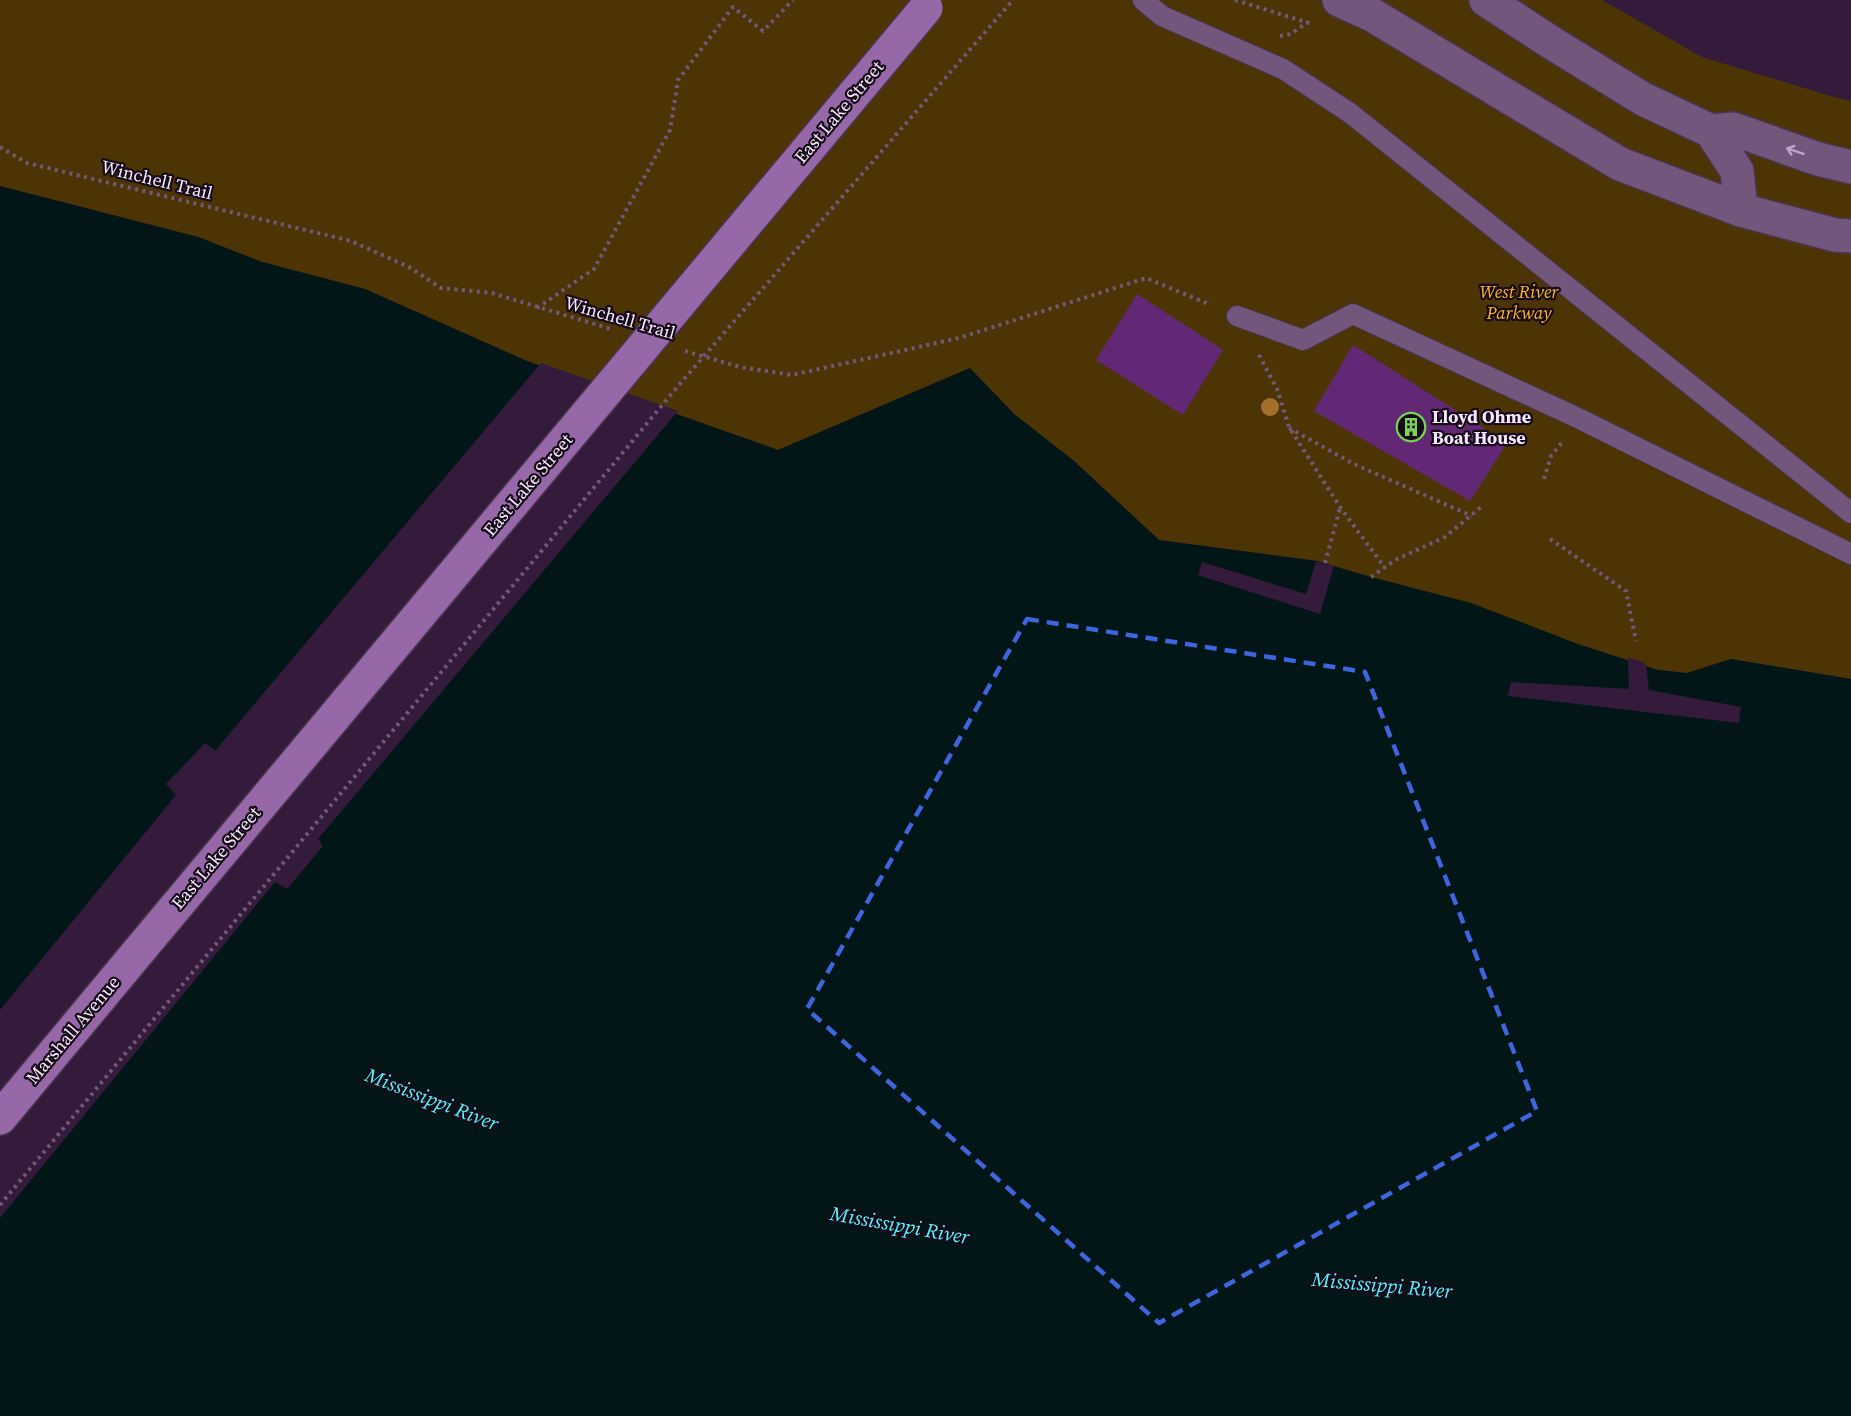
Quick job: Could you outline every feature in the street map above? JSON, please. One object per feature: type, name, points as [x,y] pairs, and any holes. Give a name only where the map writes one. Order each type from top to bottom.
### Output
[{"type":"main road","name":"East Lake Street","points":[[123,970],[933,0]]},
{"type":"main road","name":"Marshall Avenue","points":[[0,1118],[123,970]]},
{"type":"street","points":[[1339,0],[1374,16],[1620,164],[1741,210],[1835,235],[1851,236]]},
{"type":"street","points":[[1486,0],[1643,99],[1712,131],[1733,129],[1818,159],[1851,167]]},
{"type":"street","points":[[1712,131],[1737,171],[1741,210]]},
{"type":"lane","points":[[1143,0],[1162,16],[1283,69],[1350,113],[1851,513]]},
{"type":"lane","points":[[1237,316],[1303,340],[1353,314],[1580,419],[1851,554]]},
{"type":"path","points":[[537,308],[594,268],[670,130],[678,80],[733,7],[763,31],[793,0]]},
{"type":"path","points":[[0,1205],[678,386],[1013,0]]},
{"type":"path","name":"Winchell Trail","points":[[0,147],[27,163],[351,241],[409,267],[441,288],[492,293],[616,331]]},
{"type":"path","name":"Winchell Trail","points":[[684,350],[740,367],[792,375],[959,338],[1146,278],[1237,316]]},
{"type":"path","points":[[1237,316],[1277,389],[1289,427],[1340,507],[1384,568]]},
{"type":"path","points":[[1289,427],[1354,464],[1472,516]]},
{"type":"path","points":[[1545,479],[1551,456]]},
{"type":"path","points":[[1325,563],[1340,507]]},
{"type":"path","points":[[1371,577],[1395,560],[1445,537],[1481,507]]},
{"type":"path","points":[[1550,539],[1626,591],[1636,641]]},
{"type":"highlighted area","points":[[1027,619],[1365,672],[1537,1111],[1159,1323],[807,1009]]},
{"type":"green space","name":"West River Parkway","points":[[0,0],[1602,0],[1702,57],[1851,101],[1851,679],[1731,659],[1687,673],[1658,670],[1317,561],[1159,540],[1074,461],[1014,414],[970,368],[778,450],[527,361],[365,289],[262,262],[198,237],[0,186]]},
{"type":"water","name":"Mississippi River","points":[[0,186],[198,237],[262,262],[365,289],[527,361],[778,450],[970,368],[1014,414],[1074,461],[1159,540],[1317,561],[1471,603],[1578,644],[1658,670],[1687,673],[1731,659],[1851,679],[1851,1416],[0,1416]]},
{"type":"pier","points":[[541,363],[678,411],[318,839],[323,846],[287,889],[275,882],[0,1218],[0,1010],[176,795],[166,784],[205,743],[215,751]]},
{"type":"pier","points":[[1316,561],[1334,566],[1320,614],[1198,575],[1202,562],[1306,594]]},
{"type":"pier","points":[[1628,657],[1646,663],[1649,690],[1741,707],[1739,723],[1508,696],[1511,682],[1629,689]]},
{"type":"building","points":[[1137,294],[1223,350],[1183,415],[1096,360]]},
{"type":"building","name":"Lloyd Ohme Boat House","points":[[1353,345],[1507,443],[1470,501],[1314,411]]},
{"type":"place","name":"Lloyd Ohme Boat House","points":[[1411,427]]}]
